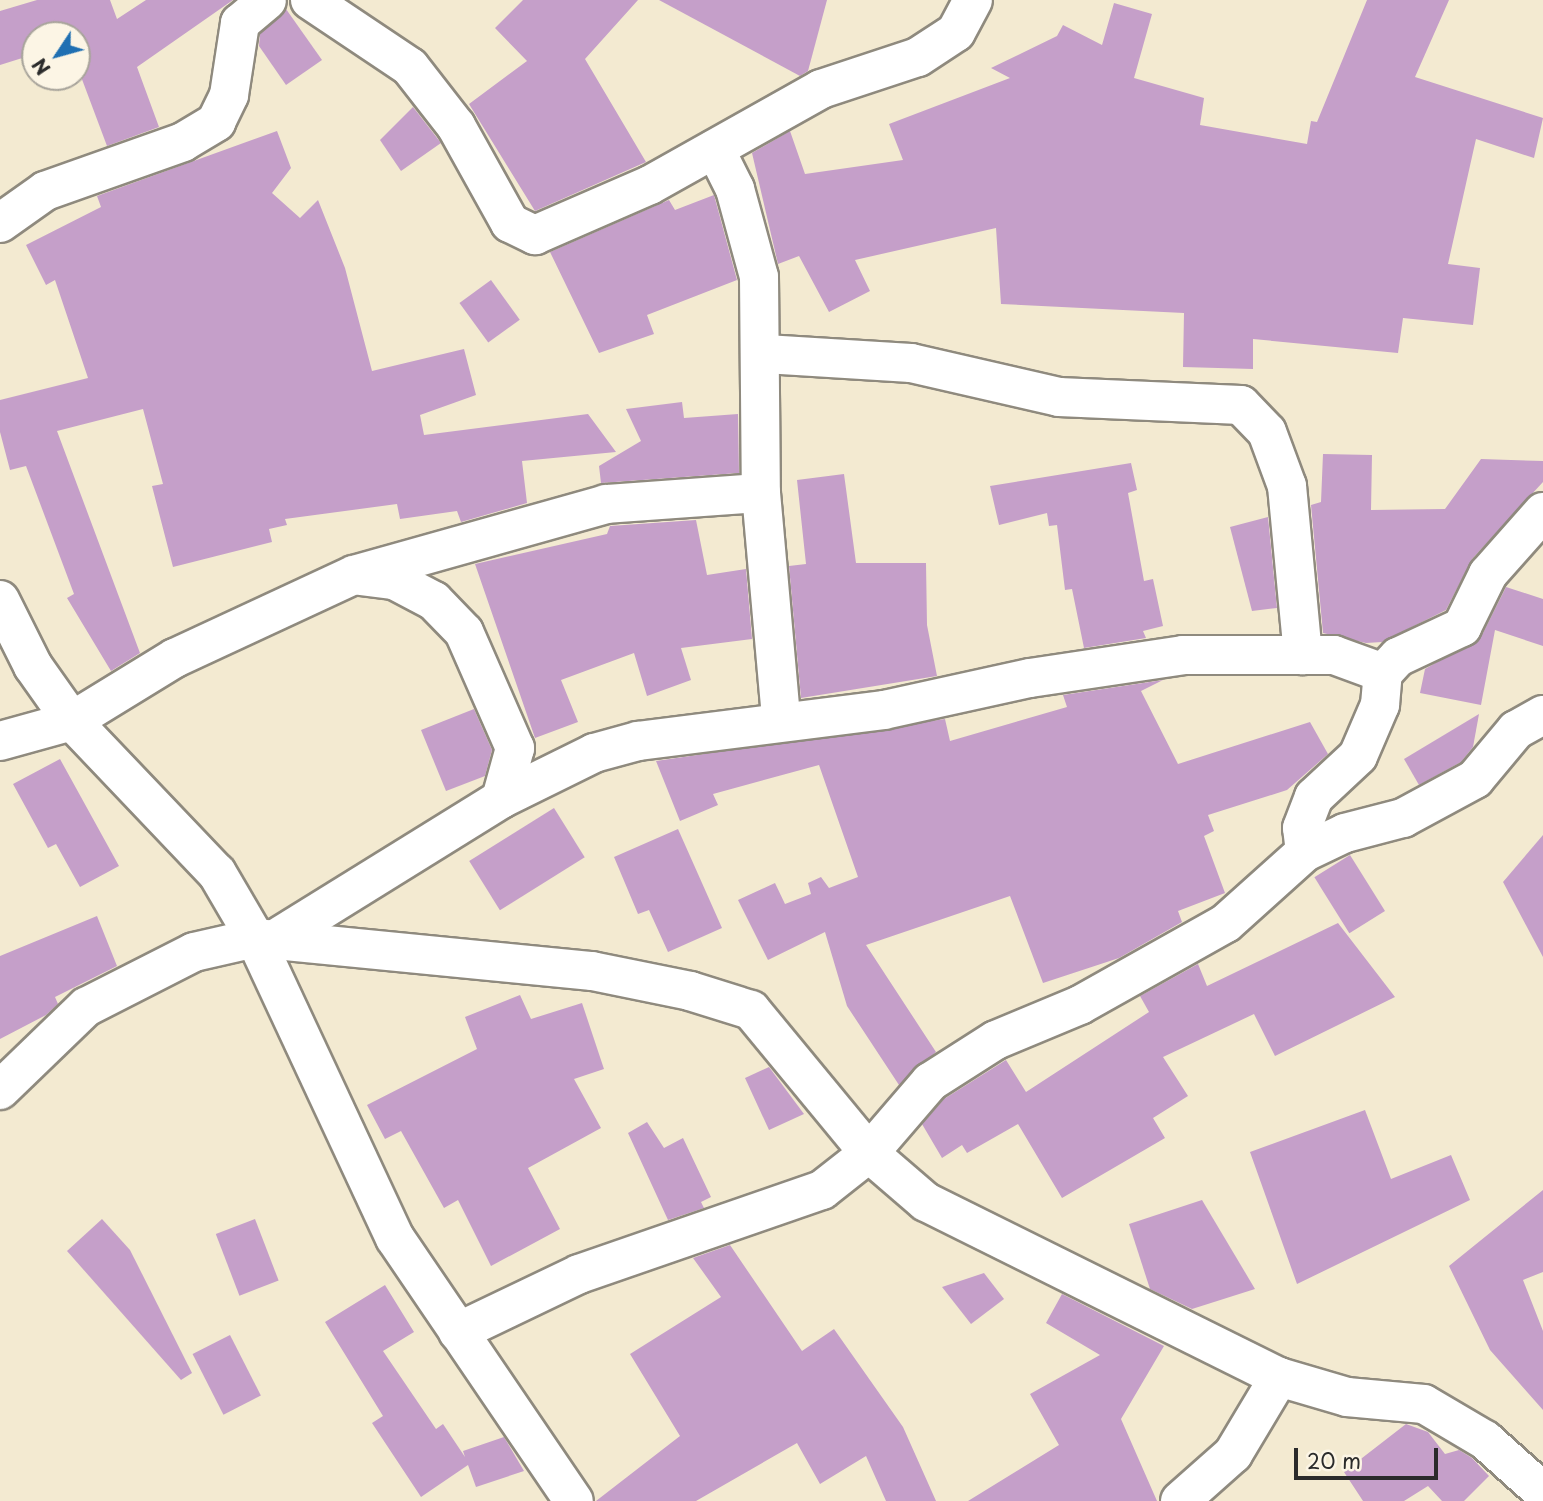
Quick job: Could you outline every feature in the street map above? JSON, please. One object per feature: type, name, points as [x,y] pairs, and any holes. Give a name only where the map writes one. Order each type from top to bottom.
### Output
[{"type":"street","points":[[0,223],[45,191],[183,142],[216,122],[229,95],[240,23],[267,0]]},
{"type":"street","points":[[310,0],[410,67],[456,125],[510,223],[534,235],[578,221],[715,149],[821,89],[918,57],[956,32],[973,0]]},
{"type":"street","points":[[715,149],[734,189],[759,277],[765,354],[761,493],[781,718]]},
{"type":"street","points":[[765,354],[911,363],[1059,397],[1241,405],[1267,432],[1287,486],[1303,655]]},
{"type":"street","points":[[0,741],[72,721],[175,658],[354,575],[606,504],[761,493]]},
{"type":"street","points":[[1305,852],[1302,828],[1314,797],[1358,756],[1380,705],[1383,673],[1398,657],[1462,627],[1488,574],[1543,512]]},
{"type":"street","points":[[354,575],[394,580],[435,601],[464,632],[515,748],[500,799]]},
{"type":"street","points":[[0,600],[33,666],[72,721],[201,855],[266,938],[389,1227],[574,1501]]},
{"type":"street","points":[[266,938],[500,799],[594,753],[781,718],[884,710],[1030,678],[1183,655],[1335,655],[1383,673]]},
{"type":"street","points":[[458,1332],[579,1275],[822,1190],[870,1153],[930,1082],[996,1040],[1080,1005],[1226,923],[1305,852],[1345,833],[1403,818],[1475,779],[1516,730],[1543,715]]},
{"type":"street","points":[[0,1090],[86,1007],[194,952],[266,938],[592,971],[751,1010],[870,1153],[926,1202],[993,1240],[1279,1377],[1347,1397],[1424,1404],[1485,1440],[1543,1492]]},
{"type":"street","points":[[1180,1501],[1233,1454],[1279,1377]]},
{"type":"building","points":[[37,0],[110,0],[117,19],[146,0],[233,0],[137,67],[159,127],[107,146],[86,91],[91,91],[91,21],[21,21],[21,58],[0,65],[0,11]]},
{"type":"building","points":[[523,0],[638,0],[585,59],[646,162],[535,211],[469,104],[527,61],[495,28]]},
{"type":"building","points":[[659,0],[827,0],[808,71],[800,76]]},
{"type":"building","points":[[1367,0],[1449,0],[1415,77],[1543,118],[1534,158],[1476,139],[1448,264],[1480,268],[1473,325],[1403,318],[1398,353],[1253,339],[1253,369],[1183,367],[1184,313],[1001,304],[996,228],[855,260],[870,291],[829,312],[799,256],[778,264],[752,153],[790,131],[805,174],[903,160],[889,124],[1010,78],[991,68],[1057,36],[1063,25],[1102,45],[1114,3],[1152,14],[1134,78],[1204,98],[1200,125],[1307,144],[1311,121],[1317,122]]},
{"type":"building","points":[[286,9],[322,60],[286,85],[259,46],[260,34]]},
{"type":"building","points":[[413,107],[441,143],[401,171],[380,140]]},
{"type":"building","points":[[277,131],[291,168],[272,193],[300,218],[318,200],[345,268],[372,371],[464,349],[476,395],[420,415],[424,435],[588,414],[616,452],[522,461],[527,503],[461,522],[457,511],[400,519],[397,504],[285,519],[287,525],[269,529],[272,542],[173,567],[152,486],[163,484],[143,409],[57,431],[140,653],[111,671],[67,598],[74,594],[26,466],[10,470],[0,432],[0,400],[88,378],[55,280],[46,285],[26,245],[101,207],[97,196]]},
{"type":"building","points":[[714,195],[737,280],[647,315],[654,334],[599,353],[550,252],[669,200],[675,210]]},
{"type":"building","points":[[491,280],[520,320],[488,343],[459,303]]},
{"type":"building","points":[[682,402],[684,418],[738,414],[739,473],[601,483],[599,466],[641,441],[626,409]]},
{"type":"building","points":[[1323,454],[1372,455],[1371,510],[1445,509],[1481,459],[1543,461],[1543,482],[1472,559],[1446,610],[1382,642],[1366,643],[1323,633],[1311,505],[1321,502]]},
{"type":"building","points":[[1131,463],[1137,490],[1128,493],[1144,581],[1153,579],[1163,626],[1143,631],[1146,638],[1084,648],[1072,589],[1065,590],[1057,525],[1049,526],[1047,513],[999,525],[990,486]]},
{"type":"building","points":[[844,474],[856,563],[926,563],[927,625],[937,676],[801,698],[789,566],[806,564],[797,480]]},
{"type":"building","points":[[1268,517],[1277,608],[1252,611],[1230,527]]},
{"type":"building","points":[[696,520],[707,575],[746,569],[752,639],[681,648],[691,680],[647,696],[634,653],[561,680],[578,722],[535,738],[475,564],[607,534],[610,526]]},
{"type":"building","points":[[1506,587],[1543,599],[1543,646],[1495,630],[1481,705],[1420,693],[1425,669],[1481,637]]},
{"type":"building","points":[[1163,680],[1141,691],[1178,764],[1310,722],[1328,754],[1287,790],[1208,815],[1214,831],[1204,836],[1225,893],[1178,911],[1182,922],[1119,958],[1043,983],[1010,896],[866,945],[936,1052],[899,1085],[847,1006],[825,932],[768,960],[738,900],[775,883],[785,904],[811,894],[808,883],[821,877],[829,888],[858,877],[819,765],[713,794],[718,805],[680,821],[656,761],[945,719],[950,741],[1067,707],[1063,695]]},
{"type":"building","points":[[474,709],[492,750],[485,776],[446,791],[421,730]]},
{"type":"building","points":[[1479,714],[1473,747],[1461,762],[1419,785],[1404,759]]},
{"type":"building","points":[[60,759],[119,866],[80,887],[56,844],[48,848],[13,784]]},
{"type":"building","points":[[554,808],[585,857],[500,910],[469,861]]},
{"type":"building","points":[[678,829],[722,928],[668,952],[649,910],[638,914],[614,857]]},
{"type":"building","points":[[1543,835],[1543,957],[1503,882]]},
{"type":"building","points":[[1350,855],[1385,911],[1349,933],[1314,877]]},
{"type":"building","points":[[97,916],[117,966],[55,997],[58,1004],[46,1015],[0,1039],[0,956]]},
{"type":"building","points":[[1338,923],[1395,997],[1275,1056],[1254,1014],[1163,1057],[1188,1096],[1153,1118],[1165,1138],[1062,1198],[1018,1124],[967,1153],[962,1145],[942,1158],[922,1124],[944,1099],[1006,1060],[1026,1092],[1149,1012],[1140,996],[1198,964],[1207,986]]},
{"type":"building","points":[[520,995],[531,1019],[582,1003],[604,1069],[574,1079],[601,1128],[528,1168],[560,1229],[491,1266],[458,1200],[444,1208],[401,1131],[385,1139],[367,1105],[477,1049],[465,1017]]},
{"type":"building","points":[[769,1067],[804,1114],[769,1130],[745,1078]]},
{"type":"building","points":[[1365,1110],[1391,1179],[1451,1155],[1470,1200],[1297,1284],[1250,1152]]},
{"type":"building","points":[[647,1122],[664,1148],[683,1138],[711,1197],[701,1202],[704,1208],[668,1220],[628,1133]]},
{"type":"building","points":[[1543,1190],[1543,1272],[1523,1280],[1543,1331],[1543,1410],[1490,1350],[1449,1266]]},
{"type":"building","points":[[1202,1200],[1255,1289],[1192,1309],[1150,1289],[1129,1224]]},
{"type":"building","points":[[102,1219],[130,1250],[192,1373],[181,1380],[67,1251]]},
{"type":"building","points":[[255,1219],[279,1281],[239,1296],[216,1234]]},
{"type":"building","points":[[730,1245],[802,1351],[834,1329],[903,1427],[936,1501],[886,1501],[866,1456],[820,1484],[797,1443],[696,1501],[596,1501],[680,1436],[630,1354],[721,1297],[693,1258]]},
{"type":"building","points":[[984,1273],[1004,1299],[971,1324],[942,1287]]},
{"type":"building","points":[[385,1285],[414,1332],[383,1351],[436,1429],[443,1424],[465,1457],[463,1451],[504,1437],[524,1471],[476,1487],[468,1465],[421,1497],[372,1423],[383,1416],[325,1322]]},
{"type":"building","points":[[1062,1294],[1164,1346],[1121,1419],[1157,1501],[968,1501],[1059,1445],[1030,1394],[1100,1355],[1046,1323]]},
{"type":"building","points":[[230,1335],[261,1396],[223,1415],[193,1354]]},
{"type":"building","points":[[1406,1424],[1428,1432],[1445,1454],[1459,1450],[1472,1458],[1489,1476],[1464,1501],[1442,1501],[1428,1486],[1404,1501],[1363,1501],[1344,1472]]}]
